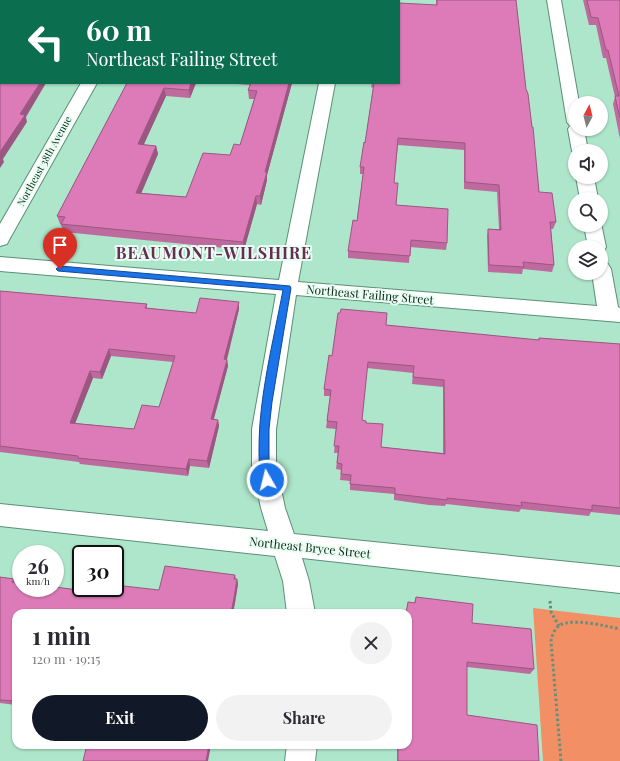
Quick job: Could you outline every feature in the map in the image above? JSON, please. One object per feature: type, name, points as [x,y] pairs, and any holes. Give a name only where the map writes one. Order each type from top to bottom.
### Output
[{"type":"street","points":[[554,0],[571,96]]},
{"type":"street","name":"Northeast 38th Avenue","points":[[0,240],[88,84]]},
{"type":"street","points":[[300,609],[296,581],[273,508],[264,465],[264,429],[267,402],[287,288],[327,84]]},
{"type":"street","name":"Northeast Failing Street","points":[[0,264],[615,315]]},
{"type":"street","points":[[604,280],[615,315]]},
{"type":"street","name":"Northeast Bryce Street","points":[[0,515],[620,580]]},
{"type":"street","points":[[300,761],[302,749]]},
{"type":"path","points":[[561,761],[551,641],[552,636],[559,626],[569,623],[620,629]]},
{"type":"shaded area","points":[[533,608],[620,618],[620,761],[543,761]]},
{"type":"building","points":[[437,0],[516,0],[526,89],[533,127],[539,192],[552,193],[556,222],[550,222],[554,265],[523,262],[524,267],[489,265],[488,229],[501,230],[499,185],[465,182],[465,143],[398,138],[394,183],[398,183],[396,205],[448,209],[447,243],[411,240],[410,256],[348,251],[353,220],[357,221],[364,167],[360,167],[374,84],[400,84],[400,3],[437,5]]},
{"type":"building","points":[[587,0],[620,0],[620,118],[615,96],[619,96],[608,50],[606,50],[598,18],[591,17]]},
{"type":"building","points":[[0,84],[39,84],[20,114],[25,115],[0,152]]},
{"type":"building","points":[[126,84],[191,84],[189,90],[164,88],[138,144],[156,146],[136,193],[186,197],[203,153],[230,155],[234,144],[240,145],[257,91],[248,90],[251,84],[289,84],[265,172],[267,172],[260,196],[256,196],[243,242],[61,224],[65,217],[57,216]]},
{"type":"building","points":[[0,291],[147,304],[145,308],[196,313],[200,298],[239,302],[224,359],[227,360],[211,419],[218,420],[207,461],[189,459],[186,469],[78,458],[78,456],[0,446]],"holes":[[[109,349],[175,356],[159,407],[142,405],[134,429],[70,423],[90,371],[100,372]]]},
{"type":"building","points":[[341,309],[387,313],[386,325],[539,340],[539,338],[620,344],[620,508],[592,505],[592,510],[521,502],[522,506],[447,498],[447,500],[395,494],[395,488],[350,484],[351,475],[341,474],[342,464],[337,463],[339,446],[334,446],[337,422],[327,421],[331,390],[324,389],[329,355],[332,356],[338,313],[340,313]],"holes":[[[368,362],[414,366],[413,377],[444,380],[445,454],[381,447],[383,424],[366,423],[366,421],[362,420]]]},
{"type":"building","points":[[165,566],[235,575],[234,579],[237,579],[232,609],[12,609],[12,701],[0,700],[0,577],[12,579],[12,597],[64,597],[64,588],[72,589],[72,597],[124,597],[124,586],[159,590]]},
{"type":"building","points":[[416,597],[473,604],[472,623],[531,629],[534,669],[467,662],[467,715],[537,725],[539,761],[398,761],[398,749],[412,749],[412,609],[407,609],[408,602],[415,603]]},
{"type":"building","points":[[86,749],[208,749],[206,761],[83,761]]},
{"type":"district","name":"BEAUMONT-WILSHIRE","points":[[214,253]]},
{"type":"route","points":[[60,269],[287,288],[267,402],[264,429],[264,465],[267,480]]}]
